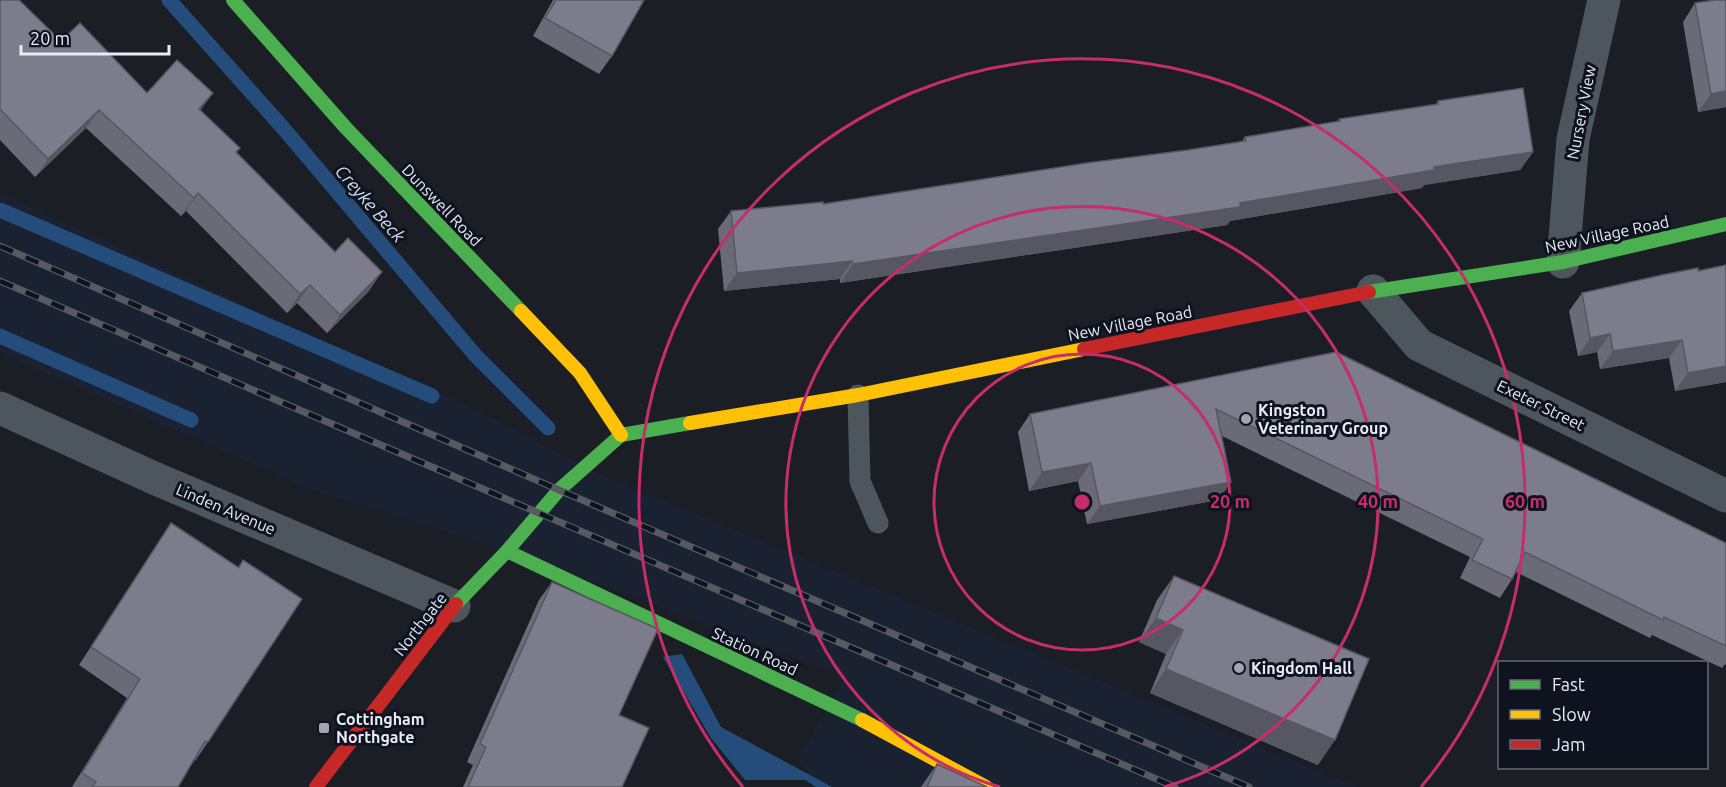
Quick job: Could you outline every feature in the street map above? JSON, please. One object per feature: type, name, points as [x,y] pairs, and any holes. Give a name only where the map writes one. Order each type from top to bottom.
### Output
[{"type":"street","name":"Dunswell Road","points":[[234,0],[346,128],[580,373],[621,435]]},
{"type":"street","name":"Nursery View","points":[[1563,261],[1573,139],[1604,0]]},
{"type":"street","name":"New Village Road","points":[[621,435],[858,395],[1373,291],[1563,261],[1726,224]]},
{"type":"street","name":"Exeter Street","points":[[1373,291],[1419,345],[1726,496]]},
{"type":"street","name":"Linden Avenue","points":[[0,408],[144,473],[454,606]]},
{"type":"street","name":"Northgate","points":[[316,787],[454,606],[507,551],[559,490],[621,435]]},
{"type":"street","name":"Station Road","points":[[507,551],[879,729],[986,787]]},
{"type":"lane","points":[[858,395],[860,481],[878,524]]},
{"type":"shaded area","points":[[0,193],[487,415],[595,472],[1358,787],[818,787],[798,758],[845,677],[526,557],[311,490],[0,353]]},
{"type":"water","points":[[682,654],[721,727],[832,787],[816,787],[805,780],[745,780],[711,738],[663,657]]},
{"type":"building","points":[[0,0],[19,0],[61,41],[80,23],[147,93],[177,60],[213,93],[199,109],[240,148],[236,152],[335,252],[348,238],[382,272],[340,315],[310,285],[300,294],[198,193],[194,198],[99,110],[48,159],[0,109]]},
{"type":"building","points":[[556,0],[644,0],[612,56],[545,18]]},
{"type":"building","points":[[1726,0],[1726,91],[1711,94],[1695,3]]},
{"type":"building","points":[[1523,88],[1533,152],[1434,167],[1434,170],[1240,203],[1240,207],[853,264],[852,261],[737,273],[731,211],[823,202],[823,204],[1246,141],[1245,137],[1340,121],[1339,119]]},
{"type":"building","points":[[1726,265],[1726,366],[1688,373],[1682,340],[1613,351],[1610,334],[1590,338],[1582,293],[1698,268],[1698,271]]},
{"type":"building","points":[[1336,352],[1726,543],[1726,646],[1664,617],[1663,620],[1525,552],[1512,579],[1472,560],[1483,539],[1216,409],[1231,482],[1100,506],[1091,463],[1042,472],[1030,414]]},
{"type":"building","points":[[171,523],[239,568],[243,560],[302,599],[208,742],[205,741],[178,787],[92,787],[96,782],[82,773],[140,679],[91,647]]},
{"type":"building","name":"Kingdom Hall","points":[[1174,576],[1369,659],[1335,740],[1166,669],[1183,630],[1156,618]]},
{"type":"building","points":[[552,582],[658,629],[619,715],[649,728],[622,787],[468,787],[486,747],[480,744]]},
{"type":"building","points":[[937,764],[987,787],[927,787]]},
{"type":"waterway","name":"Creyke Beck","points":[[169,0],[284,129],[475,355],[548,428]]},
{"type":"waterway","points":[[0,210],[432,396]]},
{"type":"waterway","points":[[0,336],[191,420]]},
{"type":"railway","points":[[0,246],[1249,787]]},
{"type":"railway","points":[[0,281],[1175,787]]},
{"type":"traffic: fast","points":[[233,0],[346,128],[521,311]]},
{"type":"traffic: fast","points":[[1369,292],[1563,262],[1726,224]]},
{"type":"traffic: fast","points":[[456,604],[507,551],[559,490],[621,435],[690,423]]},
{"type":"traffic: fast","points":[[507,551],[862,720]]},
{"type":"traffic: slow","points":[[521,311],[580,373],[621,435]]},
{"type":"traffic: slow","points":[[690,423],[858,395],[1084,349]]},
{"type":"traffic: slow","points":[[862,720],[986,787]]},
{"type":"traffic: jam","points":[[1084,349],[1369,292]]},
{"type":"traffic: jam","points":[[316,787],[456,604]]},
{"type":"place","name":"Kingston Veterinary Group","points":[[1246,419]]},
{"type":"place","name":"Kingdom Hall","points":[[1239,668]]},
{"type":"place","name":"Cottingham Northgate","points":[[324,728]]}]
